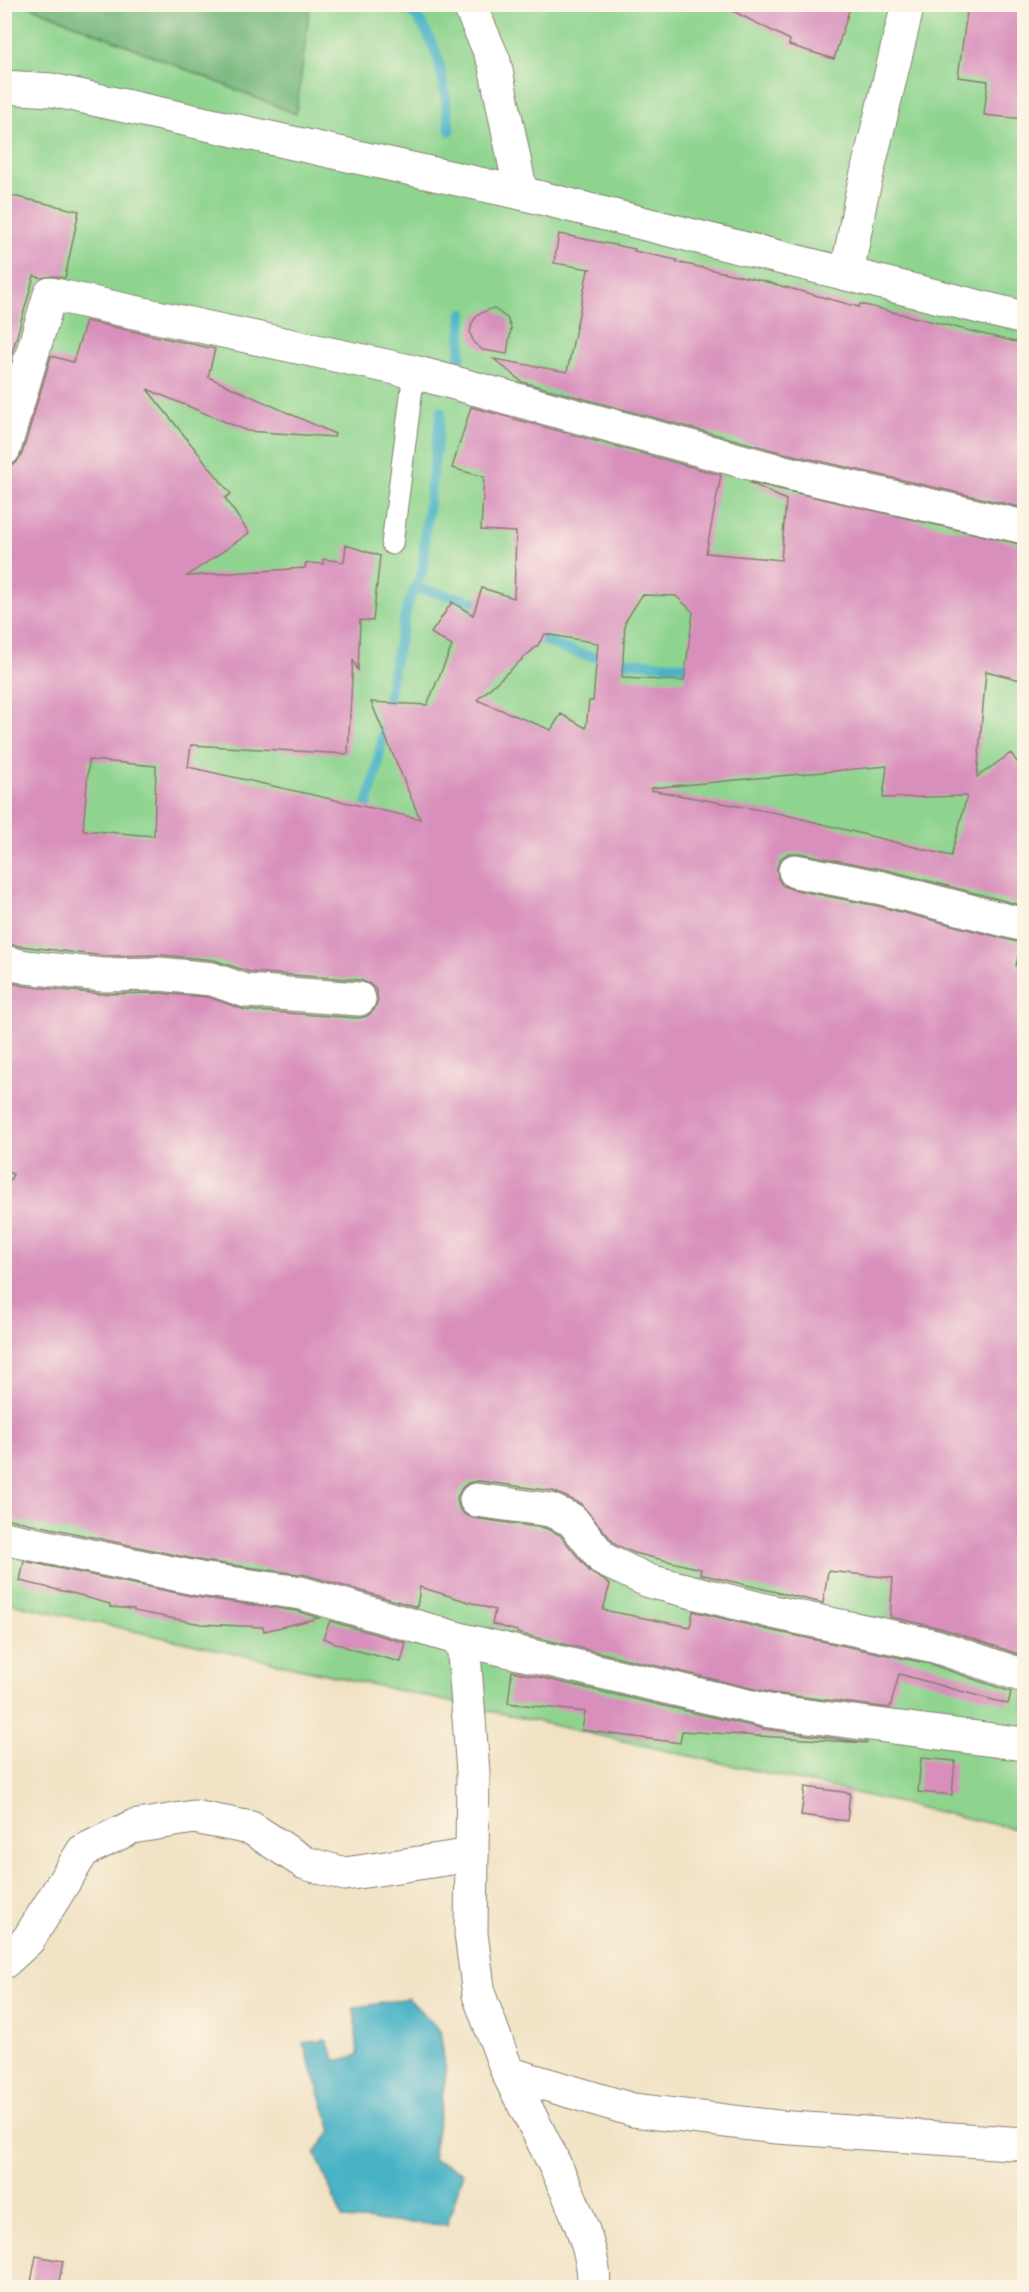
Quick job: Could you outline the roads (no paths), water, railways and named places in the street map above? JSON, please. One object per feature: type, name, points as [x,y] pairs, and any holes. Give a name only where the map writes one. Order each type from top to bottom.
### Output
[{"type":"street","points":[[469,4],[494,61],[521,193]]},
{"type":"street","points":[[847,274],[861,198],[908,4]]},
{"type":"street","points":[[4,87],[52,90],[521,193],[1024,318]]},
{"type":"street","points":[[4,449],[50,294],[414,372],[775,470],[1024,527]]},
{"type":"street","points":[[795,871],[882,888],[1024,925]]},
{"type":"street","points":[[4,962],[26,967],[103,975],[159,974],[212,980],[246,991],[359,999]]},
{"type":"street","points":[[476,1500],[550,1510],[572,1520],[604,1560],[649,1581],[773,1612],[935,1646],[1024,1676]]},
{"type":"street","points":[[4,1538],[200,1579],[301,1593],[463,1640],[769,1711],[1024,1744]]},
{"type":"street","points":[[463,1640],[473,1772],[471,1933],[479,1995],[508,2073],[574,2206],[589,2249],[593,2288]]},
{"type":"street","points":[[4,1962],[28,1940],[83,1851],[132,1827],[194,1817],[251,1828],[305,1863],[345,1874],[472,1855]]},
{"type":"street","points":[[508,2073],[633,2110],[777,2127],[1024,2144]]},
{"type":"lane","points":[[392,544],[414,372]]},
{"type":"water","points":[[408,1998],[440,2031],[446,2073],[432,2159],[463,2172],[447,2225],[343,2219],[315,2152],[332,2131],[303,2043],[326,2040],[336,2061],[358,2055],[354,2008]]},
{"type":"waterway","points":[[404,4],[427,32],[434,47],[443,79],[450,131]]},
{"type":"waterway","points":[[460,358],[463,313]]},
{"type":"waterway","points":[[363,819],[377,769],[394,664],[408,604],[423,570],[425,533],[441,412]]},
{"type":"waterway","points":[[415,588],[489,605]]},
{"type":"waterway","points":[[529,631],[548,642],[590,656],[700,667]]}]
